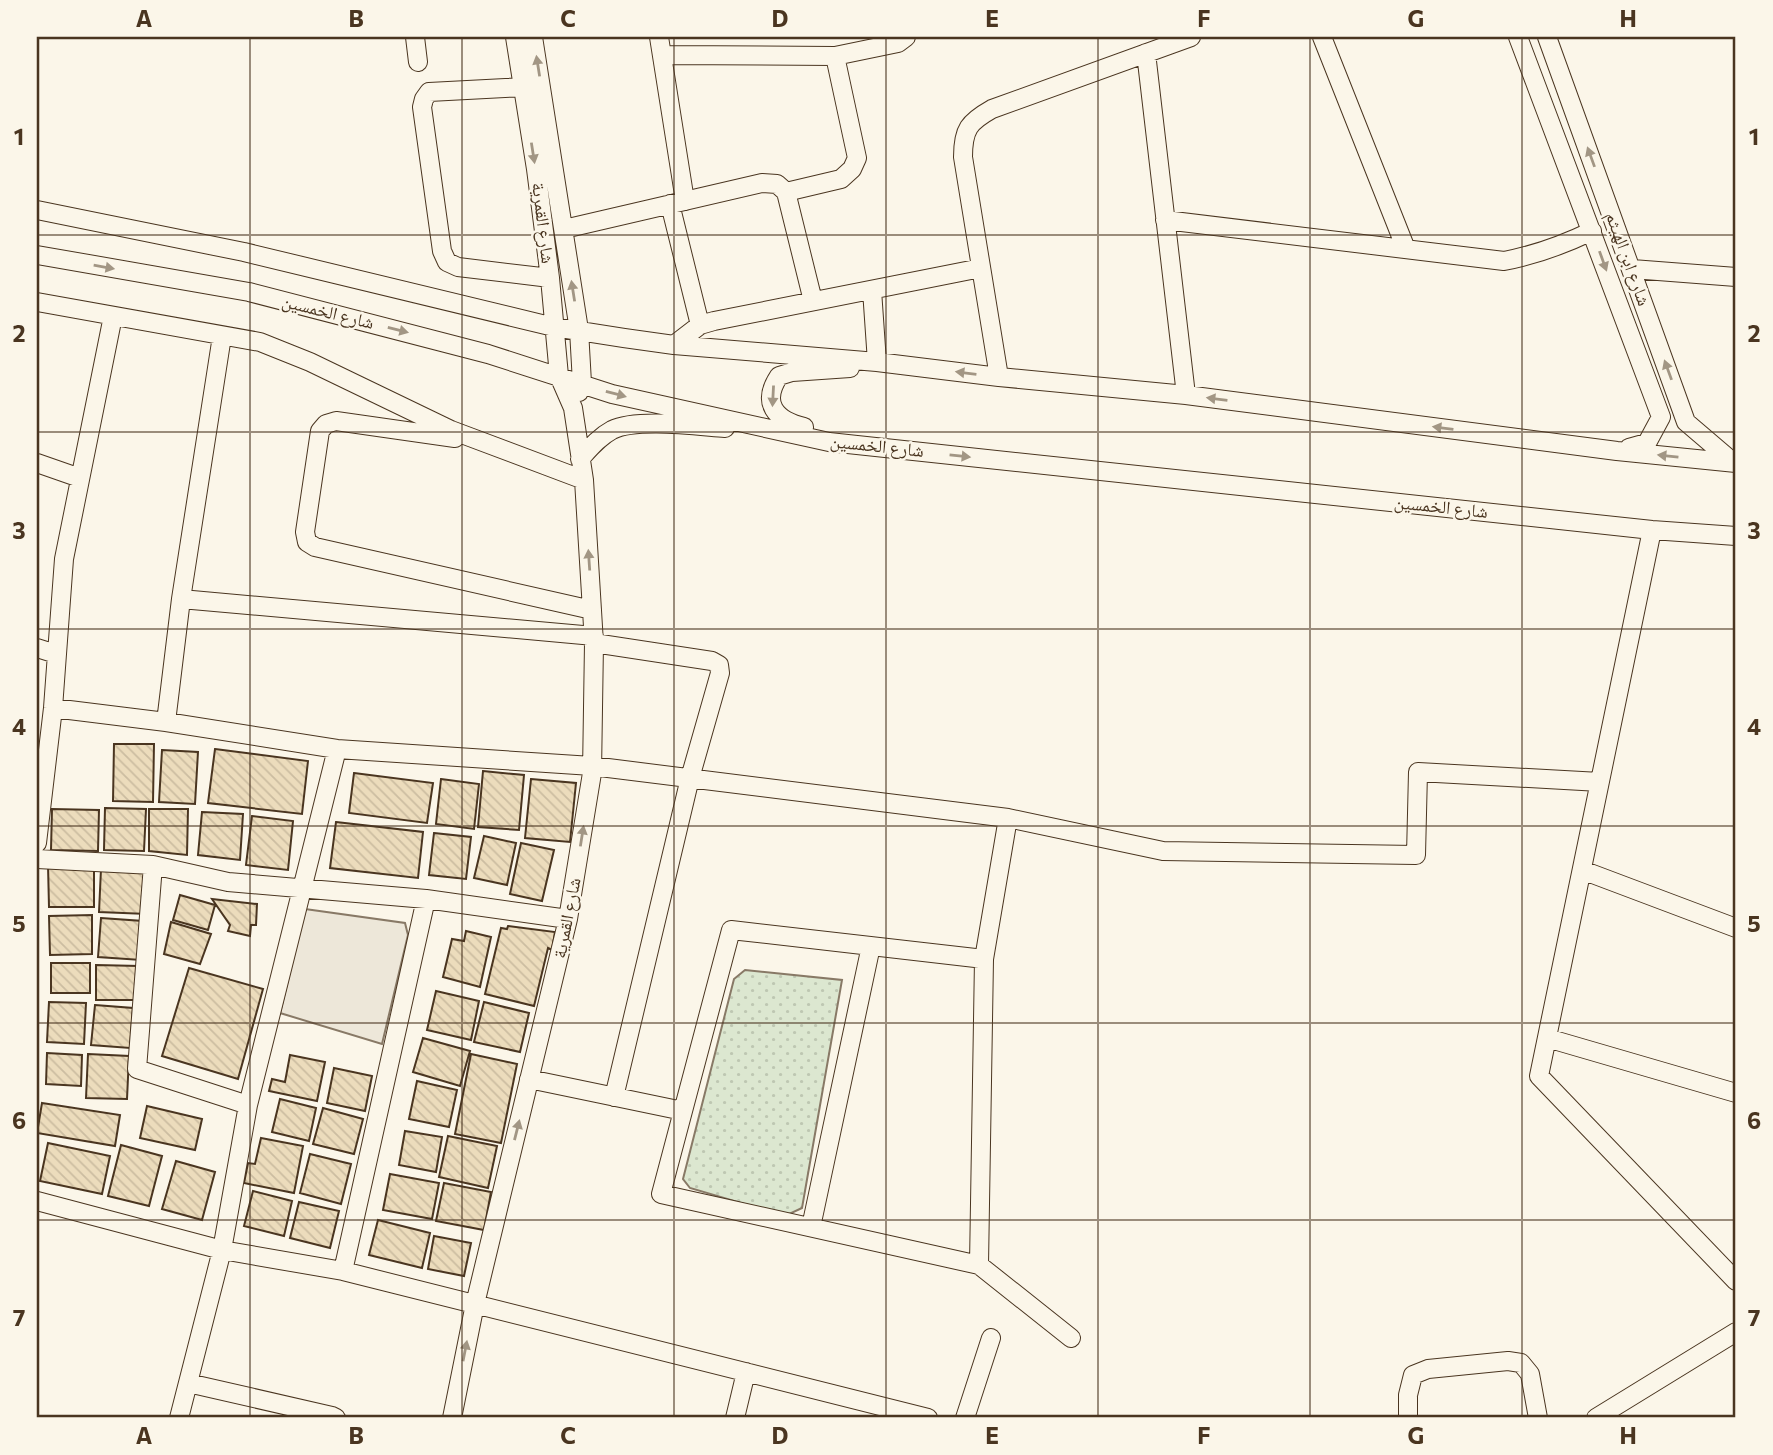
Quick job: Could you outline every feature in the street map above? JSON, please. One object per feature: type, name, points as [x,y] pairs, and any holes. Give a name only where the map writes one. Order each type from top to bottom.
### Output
[{"type":"street","points":[[415,37],[418,62]]},
{"type":"street","name":"شارع القمرية","points":[[452,1418],[475,1304],[568,919],[592,766],[594,639],[584,480],[573,408],[559,376],[550,278],[515,37]]},
{"type":"street","points":[[533,37],[579,330],[582,383]]},
{"type":"street","points":[[659,37],[678,202],[700,325]]},
{"type":"street","points":[[662,55],[835,56],[898,43],[906,37]]},
{"type":"street","points":[[999,377],[963,157],[963,142],[972,121],[992,109],[1191,37]]},
{"type":"street","points":[[1322,37],[1406,249]]},
{"type":"street","name":"شارع ابن الهيثم","points":[[1518,37],[1661,416],[1647,443],[1617,450]]},
{"type":"street","name":"شارع ابن الهيثم","points":[[1553,39],[1686,422],[1735,463]]},
{"type":"street","points":[[1146,53],[1186,395]]},
{"type":"street","points":[[786,192],[841,179],[852,169],[857,158],[835,56]]},
{"type":"street","points":[[523,88],[429,92],[424,99],[422,107],[442,251],[447,262],[458,267],[550,278]]},
{"type":"street","points":[[564,229],[762,183],[777,184],[786,192],[813,301]]},
{"type":"street","points":[[37,210],[244,252],[554,327],[674,345],[877,362],[1186,395],[1735,463]]},
{"type":"street","points":[[1166,220],[1504,261],[1530,256],[1592,231]]},
{"type":"street","name":"شارع الخمسين","points":[[37,255],[249,292],[488,354],[612,394],[829,442],[1652,530],[1736,536]]},
{"type":"street","points":[[674,345],[700,325],[981,268]]},
{"type":"street","points":[[1632,269],[1736,276]]},
{"type":"street","points":[[872,290],[877,362]]},
{"type":"street","points":[[37,302],[260,342],[310,362],[450,430],[584,480]]},
{"type":"street","points":[[37,843],[40,788],[53,708],[64,559],[113,316]]},
{"type":"street","points":[[166,722],[181,599],[222,336]]},
{"type":"street","points":[[891,448],[789,424],[778,416],[771,399],[773,385],[779,376],[792,372],[899,365]]},
{"type":"street","name":"شارع القمرية","points":[[573,408],[582,383]]},
{"type":"street","points":[[483,442],[336,421],[326,424],[320,431],[305,532],[307,542],[316,547],[592,610]]},
{"type":"street","points":[[580,459],[596,441],[614,429],[638,423],[774,431]]},
{"type":"street","points":[[37,463],[80,478]]},
{"type":"street","points":[[1652,530],[1539,1076],[1736,1281]]},
{"type":"street","points":[[181,599],[594,639],[712,661],[719,665],[720,673],[690,778],[614,1097]]},
{"type":"street","points":[[37,648],[56,654]]},
{"type":"street","points":[[53,708],[166,722],[337,750],[592,766],[1008,818],[1163,851],[1416,855],[1418,772],[1600,782]]},
{"type":"street","points":[[179,1418],[222,1250],[247,1105],[337,750]]},
{"type":"street","points":[[979,1265],[984,959],[1008,818]]},
{"type":"street","points":[[37,859],[153,865],[228,882],[426,899],[568,919]]},
{"type":"street","points":[[153,865],[137,1069],[247,1105]]},
{"type":"street","points":[[1582,870],[1736,928]]},
{"type":"street","points":[[343,1271],[426,899]]},
{"type":"street","points":[[984,959],[731,930],[661,1194],[979,1265],[1071,1338]]},
{"type":"street","points":[[811,1227],[871,946]]},
{"type":"street","points":[[1547,1038],[1736,1093]]},
{"type":"street","points":[[529,1079],[683,1111]]},
{"type":"street","points":[[37,1201],[222,1250],[343,1271],[928,1418]]},
{"type":"street","points":[[1596,1418],[1736,1332]]},
{"type":"street","points":[[965,1418],[991,1338]]},
{"type":"street","points":[[1408,1418],[1408,1395],[1413,1375],[1427,1369],[1508,1361],[1521,1363],[1530,1374],[1538,1418]]},
{"type":"street","points":[[735,1418],[746,1372]]},
{"type":"street","points":[[188,1383],[336,1418]]},
{"type":"green space","points":[[745,970],[842,980],[802,1208],[785,1216],[690,1188],[683,1179],[734,979]]},
{"type":"shaded area","points":[[305,909],[405,923],[408,935],[382,1044],[280,1013]]},
{"type":"building","points":[[114,744],[154,744],[153,802],[113,801]]},
{"type":"building","points":[[215,749],[308,761],[302,814],[208,803]]},
{"type":"building","points":[[162,750],[198,752],[195,804],[159,802]]},
{"type":"building","points":[[483,771],[524,775],[519,830],[478,827]]},
{"type":"building","points":[[354,773],[433,783],[427,823],[349,813]]},
{"type":"building","points":[[441,779],[479,784],[474,829],[436,824]]},
{"type":"building","points":[[531,779],[576,783],[570,842],[525,838]]},
{"type":"building","points":[[105,808],[146,809],[144,851],[104,850]]},
{"type":"building","points":[[52,809],[99,810],[98,851],[51,850]]},
{"type":"building","points":[[149,809],[188,809],[187,855],[149,851]]},
{"type":"building","points":[[202,812],[243,814],[240,860],[198,855]]},
{"type":"building","points":[[252,816],[293,821],[288,870],[246,865]]},
{"type":"building","points":[[336,822],[423,832],[418,878],[330,868]]},
{"type":"building","points":[[434,833],[471,837],[466,879],[429,875]]},
{"type":"building","points":[[484,836],[516,843],[507,885],[474,878]]},
{"type":"building","points":[[521,843],[554,850],[542,901],[510,894]]},
{"type":"building","points":[[94,864],[94,907],[49,907],[48,865]]},
{"type":"building","points":[[101,869],[148,870],[147,914],[99,912]]},
{"type":"building","points":[[180,895],[215,905],[208,930],[173,920]]},
{"type":"building","points":[[212,899],[257,904],[256,925],[251,925],[250,936],[228,931],[230,925]]},
{"type":"building","points":[[92,915],[92,954],[50,955],[49,916]]},
{"type":"building","points":[[101,918],[143,921],[141,960],[98,957]]},
{"type":"building","points":[[171,922],[211,934],[200,964],[164,954]]},
{"type":"building","points":[[508,926],[555,932],[552,950],[548,948],[534,1006],[485,994],[501,928],[507,929]]},
{"type":"building","points":[[466,931],[491,937],[480,987],[443,977],[452,939],[464,941]]},
{"type":"building","points":[[51,963],[90,963],[90,993],[51,993]]},
{"type":"building","points":[[96,965],[139,966],[138,1000],[96,1000]]},
{"type":"building","points":[[189,968],[263,989],[238,1079],[162,1056]]},
{"type":"building","points":[[436,991],[479,1001],[471,1040],[427,1030]]},
{"type":"building","points":[[49,1002],[86,1003],[84,1044],[47,1042]]},
{"type":"building","points":[[484,1002],[529,1013],[520,1052],[474,1042]]},
{"type":"building","points":[[95,1005],[133,1008],[130,1048],[91,1045]]},
{"type":"building","points":[[423,1038],[470,1051],[460,1086],[413,1072]]},
{"type":"building","points":[[47,1053],[82,1055],[81,1086],[46,1084]]},
{"type":"building","points":[[88,1054],[129,1056],[127,1099],[86,1098]]},
{"type":"building","points":[[471,1054],[517,1064],[501,1143],[455,1134]]},
{"type":"building","points":[[290,1055],[325,1062],[317,1101],[269,1091],[272,1079],[285,1082]]},
{"type":"building","points":[[334,1068],[372,1076],[365,1111],[327,1103]]},
{"type":"building","points":[[417,1081],[457,1090],[449,1127],[409,1119]]},
{"type":"building","points":[[280,1099],[316,1108],[309,1141],[272,1132]]},
{"type":"building","points":[[42,1103],[120,1115],[115,1146],[37,1133]]},
{"type":"building","points":[[147,1106],[202,1119],[195,1150],[140,1138]]},
{"type":"building","points":[[323,1108],[363,1119],[354,1154],[313,1144]]},
{"type":"building","points":[[405,1131],[442,1137],[436,1172],[399,1165]]},
{"type":"building","points":[[448,1136],[497,1146],[488,1188],[439,1177]]},
{"type":"building","points":[[261,1138],[303,1146],[294,1193],[244,1183],[248,1163],[255,1164]]},
{"type":"building","points":[[48,1143],[110,1156],[102,1194],[40,1181]]},
{"type":"building","points":[[121,1145],[162,1156],[149,1206],[108,1196]]},
{"type":"building","points":[[310,1154],[351,1164],[341,1204],[300,1193]]},
{"type":"building","points":[[176,1161],[215,1172],[202,1220],[162,1209]]},
{"type":"building","points":[[390,1174],[439,1183],[432,1219],[383,1210]]},
{"type":"building","points":[[444,1183],[491,1192],[484,1230],[436,1221]]},
{"type":"building","points":[[253,1191],[292,1201],[284,1236],[244,1226]]},
{"type":"building","points":[[299,1202],[339,1211],[330,1248],[290,1238]]},
{"type":"building","points":[[378,1220],[430,1233],[422,1268],[369,1255]]},
{"type":"building","points":[[434,1236],[471,1243],[464,1276],[428,1269]]}]
